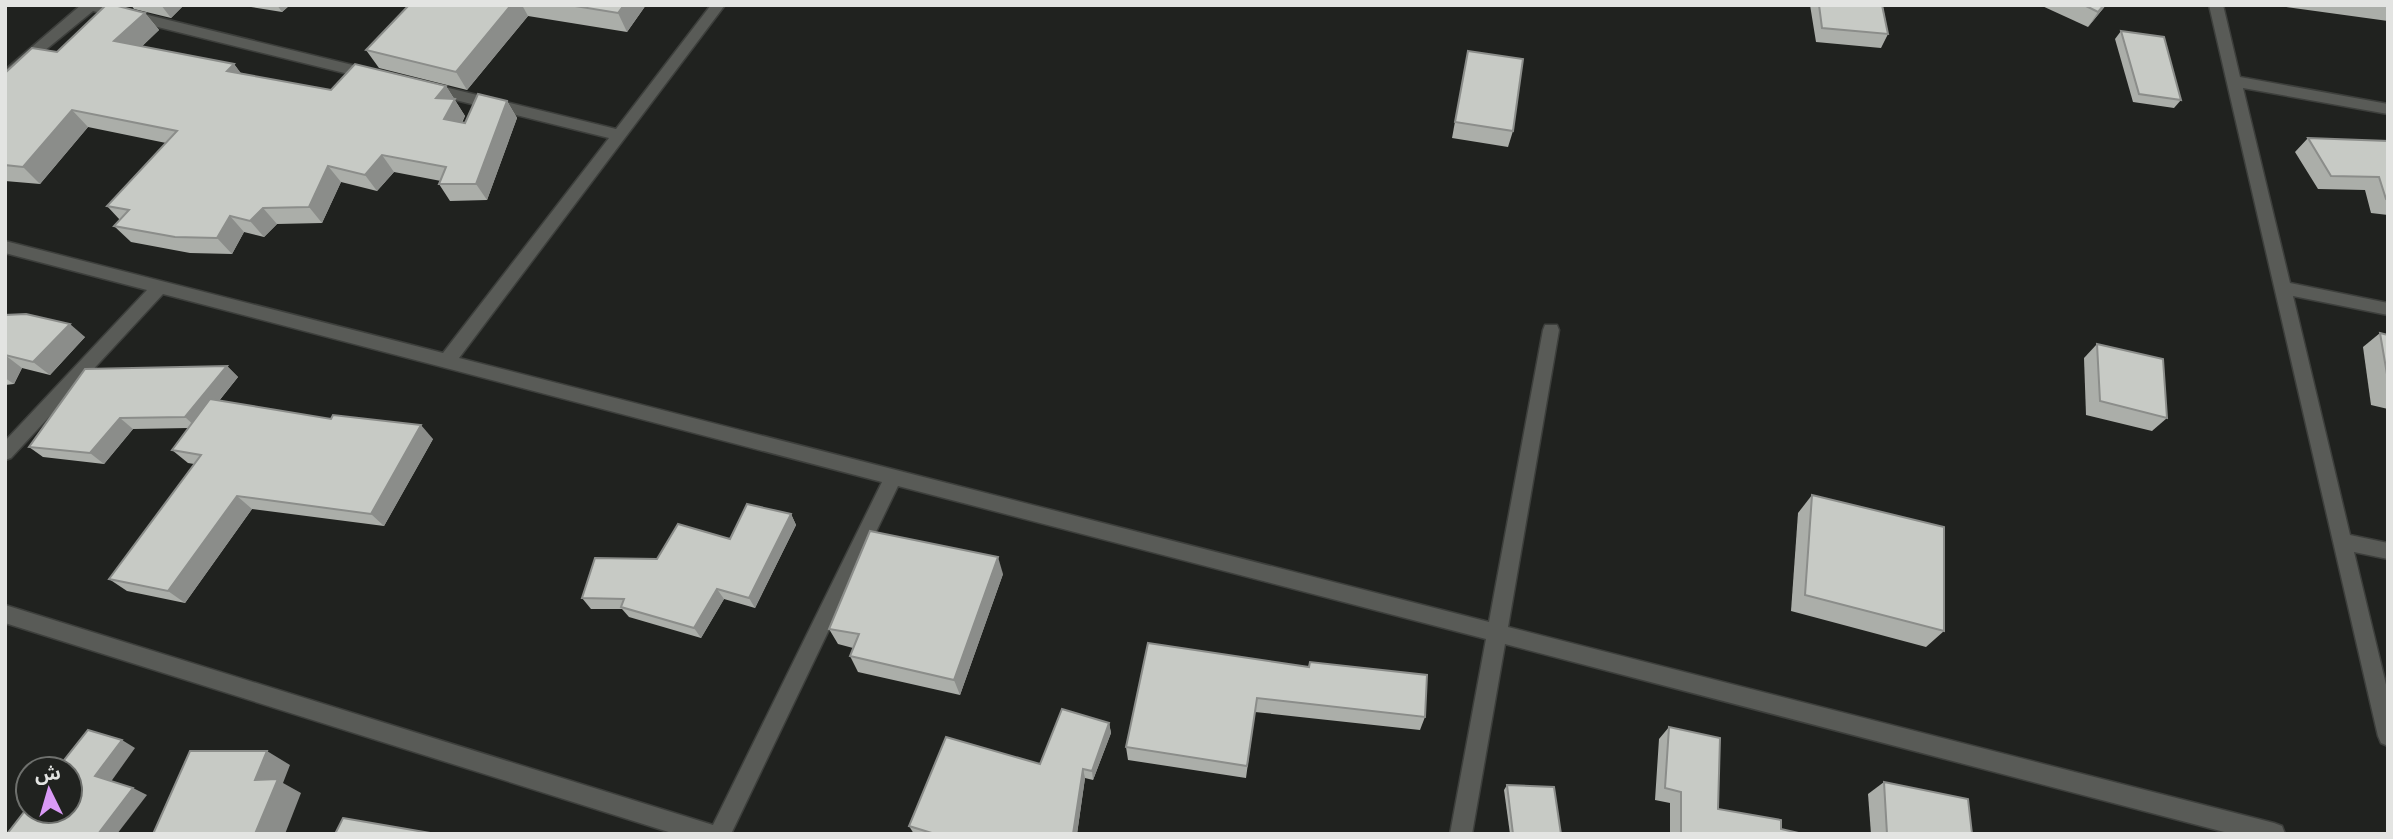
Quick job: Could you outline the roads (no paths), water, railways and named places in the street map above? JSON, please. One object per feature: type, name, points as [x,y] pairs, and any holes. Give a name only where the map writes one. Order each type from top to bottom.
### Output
[{"type":"street","points":[[5,78],[90,5],[389,79]]},
{"type":"street","points":[[447,361],[718,5]]},
{"type":"street","points":[[2216,5],[2388,736]]},
{"type":"street","points":[[2234,81],[2388,109]]},
{"type":"street","points":[[416,86],[619,135]]},
{"type":"street","points":[[5,247],[2274,834]]},
{"type":"street","points":[[5,453],[160,287]]},
{"type":"street","points":[[2282,288],[2388,309]]},
{"type":"street","points":[[1461,834],[1551,331]]},
{"type":"street","points":[[720,834],[893,477]]},
{"type":"street","points":[[2342,541],[2388,551]]},
{"type":"street","points":[[5,614],[710,834]]}]
